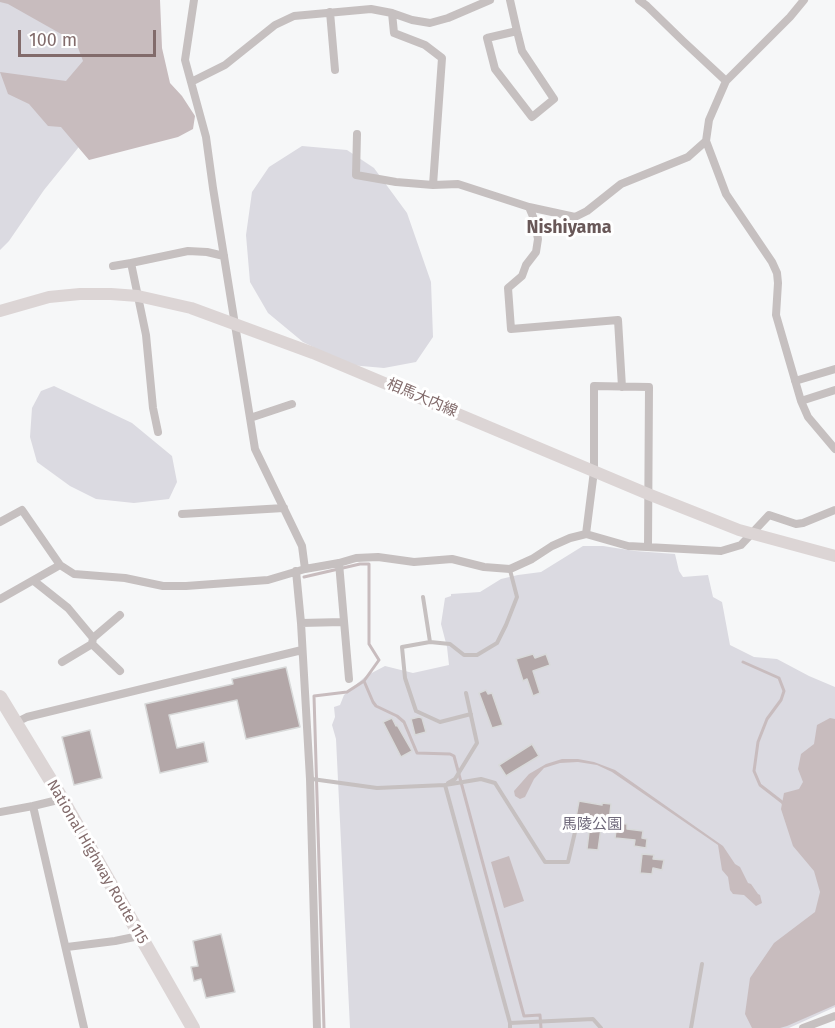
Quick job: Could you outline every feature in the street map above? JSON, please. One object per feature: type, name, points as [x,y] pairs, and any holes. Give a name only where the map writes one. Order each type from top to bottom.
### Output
[{"type":"highway","name":"National Highway Route 115","points":[[0,697],[62,799],[193,1028]]},
{"type":"main road","name":"相馬大内線","points":[[0,310],[49,297],[100,294],[138,296],[191,308],[324,358],[739,530],[835,556]]},
{"type":"street","points":[[194,0],[185,60],[206,137],[255,449],[302,546],[301,623],[310,779],[317,1028]]},
{"type":"street","points":[[191,82],[225,65],[275,25],[294,16],[371,9],[412,20],[430,22],[448,18],[490,0]]},
{"type":"street","points":[[510,0],[522,51],[554,99],[532,117],[495,69],[487,38],[517,31]]},
{"type":"street","points":[[639,0],[726,81]]},
{"type":"street","points":[[804,0],[726,81],[709,120],[706,141],[726,194],[777,273],[776,315],[801,401],[808,417],[835,449]]},
{"type":"street","points":[[330,12],[335,70]]},
{"type":"street","points":[[392,13],[394,33],[424,45],[442,58],[433,185]]},
{"type":"street","points":[[357,134],[356,175],[396,182],[433,185],[458,184],[529,207],[575,217],[587,211],[621,184],[688,157],[706,141]]},
{"type":"street","points":[[529,207],[538,239],[536,252],[526,265],[522,276],[508,288],[511,329],[618,320],[622,387]]},
{"type":"street","points":[[113,266],[188,251],[224,256]]},
{"type":"street","points":[[131,263],[146,335],[153,408],[158,432]]},
{"type":"street","points":[[795,381],[835,369]]},
{"type":"street","points":[[586,534],[594,471],[594,387],[649,387],[648,547]]},
{"type":"street","points":[[801,401],[835,390]]},
{"type":"street","points":[[250,418],[292,404]]},
{"type":"street","points":[[182,514],[284,508]]},
{"type":"street","points":[[0,522],[22,510],[60,565],[74,574],[125,578],[163,586],[186,586],[268,580],[300,570],[356,558],[378,556],[414,562],[452,559],[483,567],[510,569],[552,546],[586,534],[628,546],[721,551],[741,545],[769,515],[796,524],[835,510]]},
{"type":"street","points":[[339,563],[349,679]]},
{"type":"street","points":[[0,599],[60,565]]},
{"type":"street","points":[[34,581],[68,608],[92,641],[120,671]]},
{"type":"street","points":[[62,662],[92,641],[120,615]]},
{"type":"street","points":[[301,623],[343,622]]},
{"type":"street","points":[[15,723],[27,717],[302,650]]},
{"type":"street","points":[[0,812],[62,799]]},
{"type":"street","points":[[33,806],[84,1028]]},
{"type":"street","points":[[67,947],[140,936]]},
{"type":"street","points":[[803,1028],[835,1016]]},
{"type":"lane","points":[[471,714],[440,722],[416,711],[405,678],[402,647],[430,642],[450,644],[464,655],[477,655],[497,643],[517,597],[510,569]]},
{"type":"lane","points":[[423,597],[430,642]]},
{"type":"lane","points":[[445,785],[455,779],[477,743],[466,693]]},
{"type":"lane","points":[[310,779],[376,788],[445,785],[481,778],[495,783],[545,862],[567,862],[575,832]]},
{"type":"lane","points":[[445,785],[510,1026],[593,1019],[601,1028]]},
{"type":"lane","points":[[691,1028],[702,964]]},
{"type":"green space","points":[[0,0],[105,0],[78,148],[0,250]]},
{"type":"green space","points":[[302,146],[347,150],[374,168],[407,213],[431,282],[433,337],[416,362],[384,368],[350,365],[303,342],[268,313],[250,282],[246,235],[252,192],[269,167]]},
{"type":"green space","points":[[54,386],[132,423],[172,456],[177,482],[169,499],[134,503],[96,499],[70,486],[37,462],[30,437],[32,408],[41,391]]},
{"type":"green space","name":"馬陵公園","points":[[583,546],[675,554],[679,571],[683,577],[708,575],[713,597],[722,602],[730,645],[754,657],[777,659],[835,687],[835,1007],[789,1028],[350,1028],[336,739],[332,725],[335,717],[334,707],[340,705],[344,695],[366,676],[385,666],[413,673],[449,665],[441,624],[445,598],[451,594],[480,592],[501,579],[541,572]]},
{"type":"shaded area","points":[[0,0],[160,0],[162,48],[170,83],[195,116],[193,129],[178,137],[89,160],[61,127],[48,126],[29,104],[8,94],[0,72],[66,81],[83,61],[77,45]]},
{"type":"shaded area","points":[[830,718],[835,719],[835,1005],[780,1028],[752,1028],[745,1014],[750,978],[774,943],[815,912],[820,892],[814,871],[793,846],[781,809],[784,793],[799,789],[803,782],[798,769],[801,754],[814,744],[817,725]]},
{"type":"shaded area","points":[[562,759],[594,762],[615,770],[723,846],[735,864],[740,867],[748,883],[760,895],[762,903],[756,906],[744,895],[733,894],[728,877],[722,870],[718,845],[612,772],[597,765],[578,762],[560,763],[544,768],[534,779],[525,797],[520,799],[515,796],[514,791],[529,774],[546,764]]},
{"type":"shaded area","points":[[509,856],[524,901],[504,908],[491,862]]},
{"type":"building","points":[[533,654],[535,658],[546,654],[550,665],[533,671],[540,693],[533,696],[527,679],[523,681],[516,659]]},
{"type":"building","points":[[286,667],[300,727],[246,739],[237,700],[169,715],[177,748],[204,742],[208,762],[160,773],[145,704],[233,684],[232,679]]},
{"type":"building","points":[[486,690],[488,694],[492,693],[503,725],[492,728],[479,693]]},
{"type":"building","points":[[392,718],[412,751],[401,757],[383,722]]},
{"type":"building","points":[[422,718],[426,732],[415,735],[411,719]]},
{"type":"building","points":[[90,730],[102,778],[74,785],[62,737]]},
{"type":"building","points":[[532,744],[539,756],[506,776],[499,765]]},
{"type":"building","points":[[579,801],[602,805],[602,803],[611,804],[609,822],[602,821],[598,850],[587,849],[589,832],[578,829],[580,818],[576,817]]},
{"type":"building","points":[[617,823],[627,824],[627,829],[643,831],[642,838],[647,839],[646,848],[634,846],[635,840],[615,838]]},
{"type":"building","points":[[642,854],[654,855],[653,859],[664,860],[662,870],[653,868],[652,874],[640,873]]},
{"type":"building","points":[[221,934],[235,992],[206,998],[201,979],[194,981],[191,967],[198,966],[193,941]]},
{"type":"waterway","points":[[304,577],[369,564],[369,644],[379,660],[364,681],[347,692],[314,696],[324,1028]]},
{"type":"waterway","points":[[743,662],[779,678],[784,691],[781,700],[767,719],[758,742],[754,771],[760,785],[784,805]]},
{"type":"waterway","points":[[364,681],[376,706],[404,722],[417,753],[454,756],[524,1016],[540,1015],[541,1028]]},
{"type":"district","name":"Nishiyama","points":[[569,228]]}]
